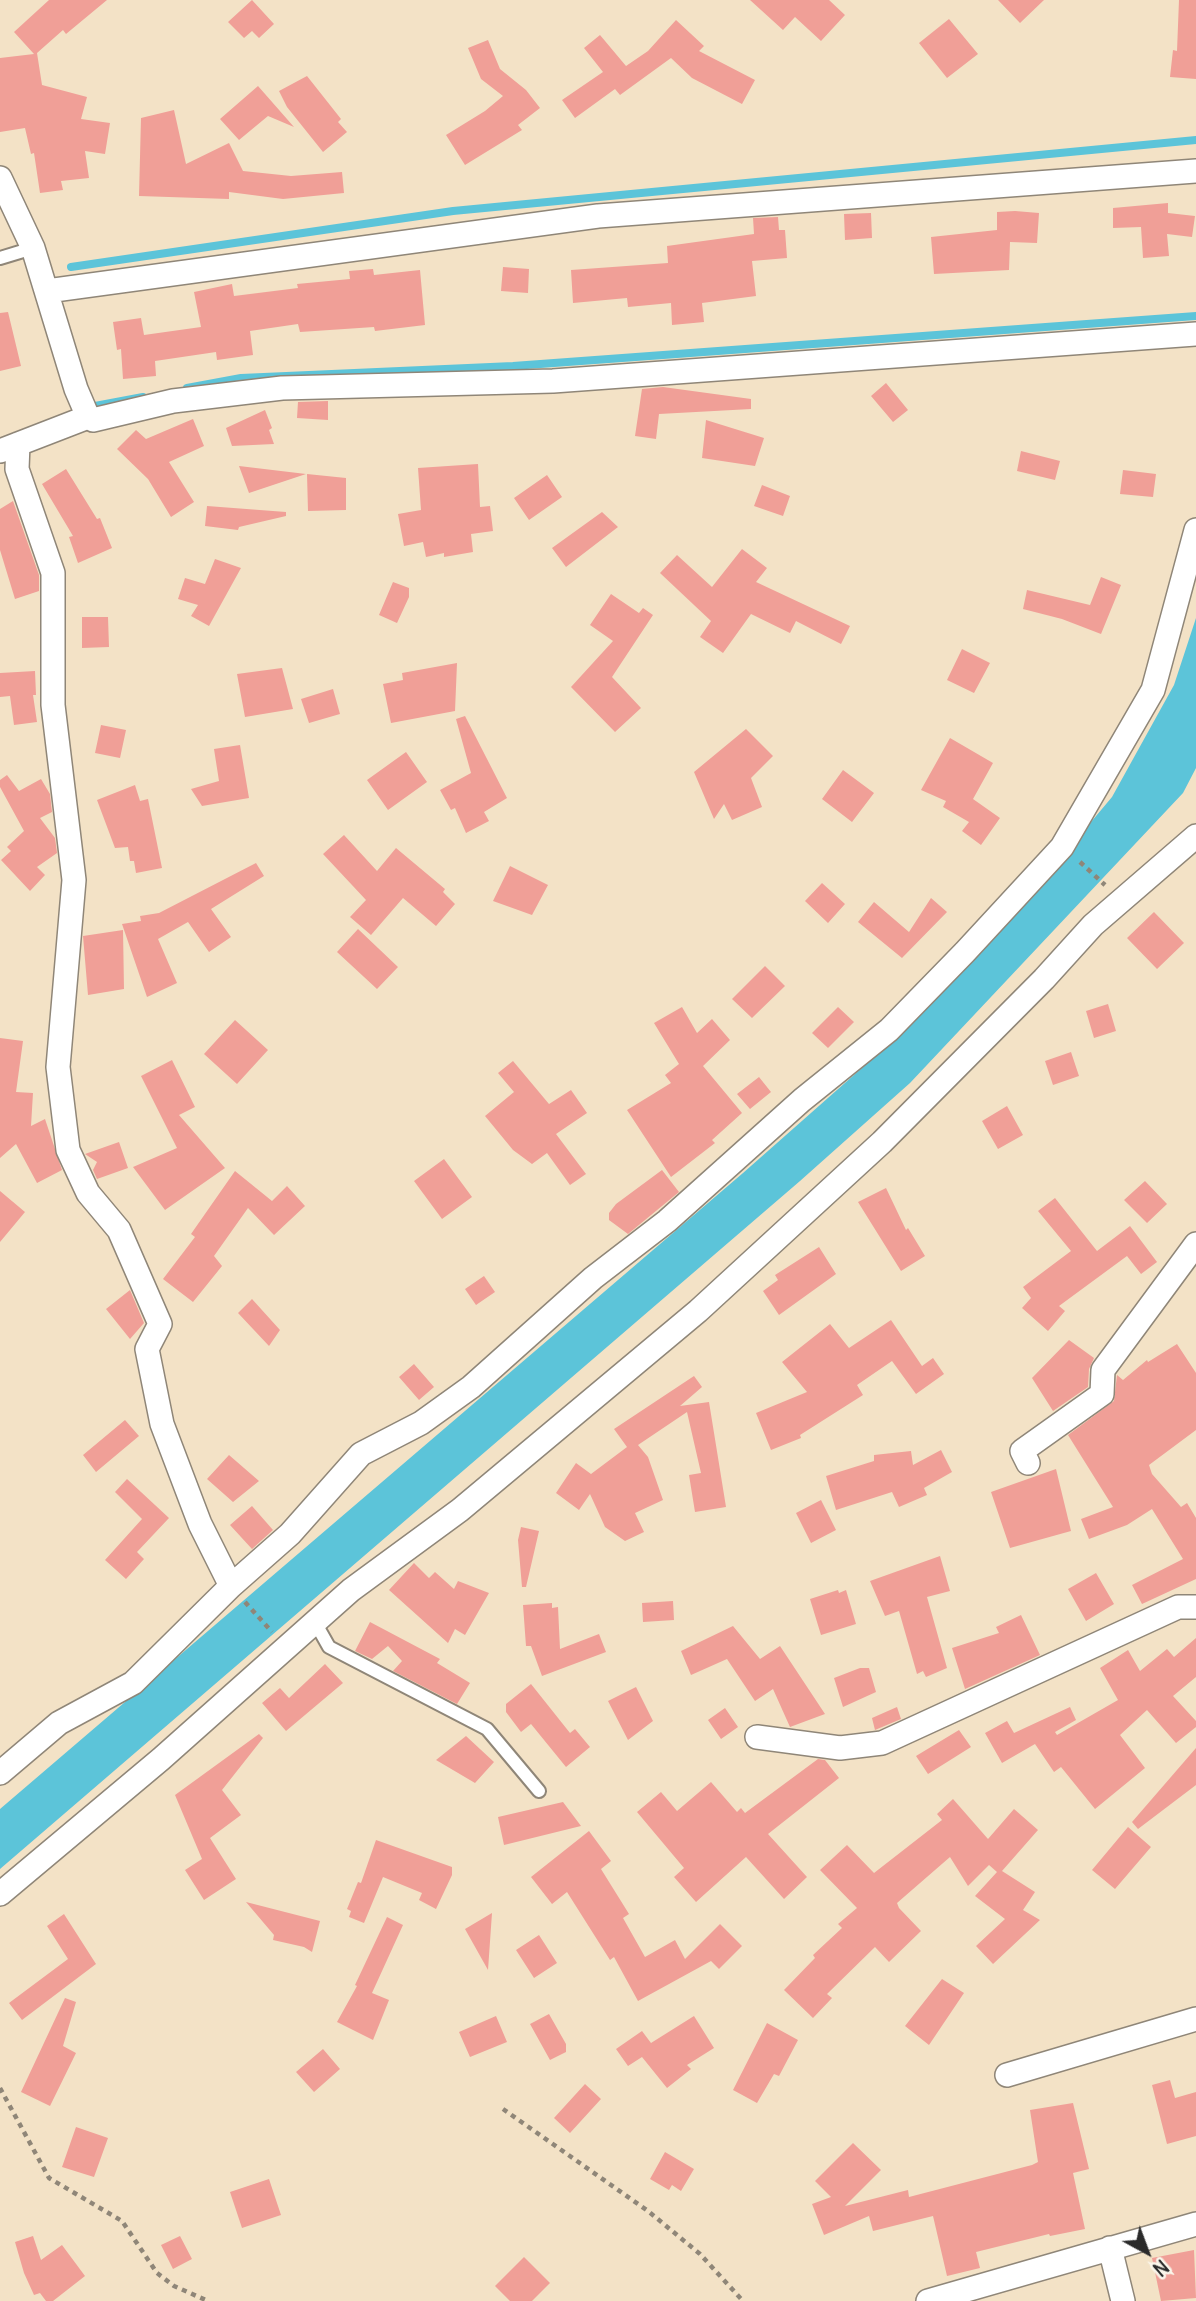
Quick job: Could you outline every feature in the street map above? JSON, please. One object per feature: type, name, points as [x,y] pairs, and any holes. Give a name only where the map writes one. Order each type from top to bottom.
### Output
[{"type":"street","points":[[47,291],[598,216],[1196,171]]},
{"type":"street","points":[[0,178],[33,248],[76,388],[88,416],[93,420],[173,401],[282,388],[553,381],[1196,334]]},
{"type":"street","points":[[88,416],[9,448],[53,573],[53,705],[74,880],[58,1068],[68,1150],[88,1193],[119,1230],[160,1324],[147,1349],[162,1424],[200,1524],[231,1586]]},
{"type":"street","points":[[0,1773],[59,1724],[133,1683],[231,1586],[290,1534],[361,1454],[421,1423],[471,1387],[593,1278],[667,1222],[802,1100],[889,1030],[1062,847],[1153,690],[1196,530]]},
{"type":"street","points":[[0,1894],[316,1625],[351,1590],[503,1476],[698,1311],[882,1142],[1121,899],[1196,836]]},
{"type":"street","points":[[1028,1463],[1022,1451],[1102,1394],[1103,1370],[1196,1244]]},
{"type":"street","points":[[757,1738],[840,1748],[881,1743],[1178,1607],[1196,1607]]},
{"type":"street","points":[[1007,2075],[1196,2019]]},
{"type":"street","points":[[928,2301],[1196,2224]]},
{"type":"street","points":[[1110,2248],[1123,2301]]},
{"type":"lane","points":[[0,258],[33,248]]},
{"type":"lane","points":[[316,1625],[329,1647],[487,1728],[539,1791]]},
{"type":"path","points":[[1062,847],[1121,899]]},
{"type":"path","points":[[231,1586],[286,1648]]},
{"type":"path","points":[[0,2088],[49,2178],[122,2221],[157,2273],[174,2286],[208,2301]]},
{"type":"path","points":[[503,2109],[648,2211],[700,2254],[743,2301]]},
{"type":"water","points":[[1196,618],[1196,768],[1183,793],[910,1083],[800,1181],[0,1869],[0,1809],[743,1173],[897,1037],[1002,928],[1112,797],[1174,685]]},
{"type":"building","points":[[49,0],[107,0],[66,34],[63,30],[37,53],[42,85],[87,97],[81,119],[110,123],[105,154],[85,151],[89,178],[61,181],[63,190],[40,193],[34,153],[31,154],[25,128],[0,132],[0,58],[34,54],[14,32]]},
{"type":"building","points":[[252,0],[274,24],[259,38],[252,31],[244,38],[228,22]]},
{"type":"building","points":[[750,0],[829,0],[845,15],[821,41],[795,17],[783,30]]},
{"type":"building","points":[[998,0],[1044,0],[1020,23]]},
{"type":"building","points":[[1179,0],[1196,0],[1196,79],[1170,77],[1173,50],[1177,51]]},
{"type":"building","points":[[949,19],[978,54],[947,78],[919,43]]},
{"type":"building","points":[[676,20],[704,46],[699,51],[755,80],[742,104],[692,78],[671,58],[620,95],[615,89],[575,118],[562,100],[603,72],[584,48],[600,35],[626,66],[648,51]]},
{"type":"building","points":[[488,40],[500,69],[526,90],[540,108],[518,125],[522,130],[465,165],[446,135],[485,111],[503,96],[481,79],[468,48]]},
{"type":"building","points":[[307,76],[341,119],[338,122],[347,132],[323,152],[287,107],[279,91]]},
{"type":"building","points":[[258,86],[294,127],[268,116],[239,140],[220,119]]},
{"type":"building","points":[[174,110],[186,164],[229,143],[243,171],[291,176],[342,172],[344,193],[283,199],[229,192],[229,199],[139,196],[141,118]]},
{"type":"building","points":[[1168,203],[1168,213],[1195,216],[1192,237],[1167,234],[1169,256],[1143,258],[1141,227],[1113,228],[1113,208]]},
{"type":"building","points":[[997,212],[1039,213],[1037,243],[1010,242],[1009,270],[934,274],[931,237],[997,230]]},
{"type":"building","points":[[871,213],[872,238],[845,240],[844,214]]},
{"type":"building","points":[[778,217],[779,230],[785,230],[787,258],[752,261],[756,296],[702,303],[704,322],[672,325],[671,303],[628,307],[627,298],[573,303],[571,270],[668,263],[667,246],[754,234],[753,218]]},
{"type":"building","points":[[503,267],[529,269],[528,293],[501,291]]},
{"type":"building","points":[[373,269],[374,275],[420,270],[425,325],[375,331],[374,327],[300,332],[298,324],[250,331],[253,355],[217,360],[216,352],[155,361],[156,376],[123,379],[121,349],[117,350],[113,322],[141,318],[144,335],[201,327],[194,292],[232,284],[234,296],[298,288],[297,284],[350,279],[349,271]]},
{"type":"building","points":[[8,312],[21,366],[0,371],[0,313]]},
{"type":"building","points":[[886,383],[908,410],[893,422],[871,396]]},
{"type":"building","points":[[663,387],[751,399],[751,409],[659,414],[656,439],[635,436],[642,389]]},
{"type":"building","points":[[328,401],[328,420],[297,418],[298,402]]},
{"type":"building","points":[[265,410],[272,428],[269,430],[274,444],[232,446],[226,428]]},
{"type":"building","points":[[193,419],[204,446],[169,462],[194,502],[171,517],[148,479],[117,449],[136,430],[146,439]]},
{"type":"building","points":[[706,420],[764,438],[755,466],[702,458]]},
{"type":"building","points":[[1021,451],[1060,461],[1055,480],[1017,471]]},
{"type":"building","points":[[478,464],[480,507],[490,506],[493,531],[471,534],[473,552],[444,557],[444,553],[426,557],[423,542],[404,546],[398,514],[421,510],[418,468]]},
{"type":"building","points":[[239,466],[306,474],[249,493]]},
{"type":"building","points":[[66,469],[97,519],[100,518],[112,548],[78,563],[69,537],[73,536],[42,484]]},
{"type":"building","points":[[1123,470],[1156,474],[1153,497],[1120,494]]},
{"type":"building","points":[[307,474],[346,478],[346,510],[308,511]]},
{"type":"building","points":[[547,475],[562,497],[529,520],[514,498]]},
{"type":"building","points":[[762,485],[790,496],[783,516],[754,506]]},
{"type":"building","points":[[13,501],[39,575],[39,591],[15,599],[0,550],[0,509]]},
{"type":"building","points":[[207,506],[286,512],[286,516],[239,527],[238,530],[205,526]]},
{"type":"building","points":[[602,512],[618,527],[566,567],[552,548]]},
{"type":"building","points":[[742,549],[767,568],[756,582],[850,626],[841,644],[796,621],[790,633],[751,614],[723,653],[700,637],[711,621],[660,573],[677,555],[712,587]]},
{"type":"building","points":[[215,559],[241,568],[209,626],[191,616],[198,605],[178,599],[185,578],[205,584]]},
{"type":"building","points":[[1101,577],[1121,585],[1101,634],[1062,619],[1023,609],[1027,590],[1090,605]]},
{"type":"building","points":[[393,582],[409,588],[409,597],[397,623],[379,615]]},
{"type":"building","points":[[611,594],[639,613],[643,608],[653,615],[612,677],[641,708],[615,732],[571,687],[613,641],[590,625]]},
{"type":"building","points":[[82,617],[108,617],[109,647],[82,648]]},
{"type":"building","points":[[962,649],[990,663],[974,693],[947,680]]},
{"type":"building","points":[[457,663],[455,711],[391,723],[383,684],[403,680],[402,673]]},
{"type":"building","points":[[282,668],[293,709],[245,717],[237,674]]},
{"type":"building","points":[[35,671],[36,695],[33,695],[37,722],[14,725],[10,696],[0,697],[0,673]]},
{"type":"building","points":[[333,689],[340,714],[309,723],[301,699]]},
{"type":"building","points":[[465,716],[507,798],[484,812],[489,821],[466,833],[455,808],[451,810],[440,790],[471,773],[456,719]]},
{"type":"building","points":[[101,725],[126,730],[120,758],[95,753]]},
{"type":"building","points":[[746,729],[773,756],[751,778],[762,807],[732,820],[724,804],[714,819],[694,772]]},
{"type":"building","points":[[950,738],[993,763],[973,799],[1000,818],[981,845],[962,831],[969,822],[943,807],[946,801],[921,790]]},
{"type":"building","points":[[240,745],[249,798],[202,806],[191,789],[219,781],[214,749]]},
{"type":"building","points":[[406,752],[427,782],[388,810],[367,780]]},
{"type":"building","points":[[843,770],[874,793],[852,822],[822,799]]},
{"type":"building","points":[[7,775],[19,791],[41,779],[50,794],[52,812],[40,818],[55,838],[57,853],[37,867],[45,875],[30,891],[1,860],[11,851],[7,847],[24,831],[0,787],[0,780]]},
{"type":"building","points":[[135,785],[140,801],[148,799],[162,868],[136,873],[134,861],[130,861],[128,847],[115,848],[97,800]]},
{"type":"building","points":[[344,835],[377,871],[396,848],[445,889],[443,892],[455,904],[436,926],[403,898],[371,935],[350,917],[366,900],[323,854]]},
{"type":"building","points":[[256,863],[264,876],[211,909],[231,937],[209,952],[188,922],[158,939],[177,983],[147,997],[122,924],[141,921],[140,916],[159,913]]},
{"type":"building","points":[[510,866],[548,885],[532,915],[493,901]]},
{"type":"building","points":[[822,883],[845,904],[828,923],[805,901]]},
{"type":"building","points":[[931,898],[947,912],[902,958],[858,922],[874,902],[909,932]]},
{"type":"building","points":[[1154,912],[1184,943],[1157,969],[1127,938]]},
{"type":"building","points":[[358,929],[398,967],[377,989],[337,952]]},
{"type":"building","points":[[123,930],[124,989],[88,995],[83,936]]},
{"type":"building","points":[[765,966],[785,986],[752,1018],[732,999]]},
{"type":"building","points":[[1108,1004],[1116,1031],[1094,1038],[1086,1011]]},
{"type":"building","points":[[682,1007],[697,1033],[712,1019],[730,1040],[703,1066],[742,1113],[712,1140],[715,1143],[671,1177],[627,1110],[671,1083],[665,1075],[679,1064],[654,1023]]},
{"type":"building","points":[[838,1007],[854,1022],[828,1048],[812,1033]]},
{"type":"building","points":[[235,1020],[268,1050],[237,1084],[204,1054]]},
{"type":"building","points":[[0,1038],[23,1041],[16,1092],[33,1093],[31,1126],[45,1119],[62,1170],[37,1183],[16,1144],[0,1158]]},
{"type":"building","points":[[1071,1052],[1079,1076],[1053,1085],[1045,1061]]},
{"type":"building","points":[[172,1060],[195,1107],[179,1115],[225,1168],[165,1210],[133,1167],[177,1148],[141,1076]]},
{"type":"building","points":[[513,1061],[549,1104],[571,1090],[587,1113],[556,1134],[586,1174],[570,1185],[547,1153],[532,1164],[513,1150],[485,1116],[514,1092],[498,1073]]},
{"type":"building","points":[[759,1077],[771,1092],[750,1109],[737,1094]]},
{"type":"building","points":[[1007,1106],[1023,1135],[998,1149],[982,1121]]},
{"type":"building","points":[[119,1142],[128,1168],[97,1179],[93,1170],[97,1162],[85,1154]]},
{"type":"building","points":[[444,1159],[472,1197],[442,1219],[414,1181]]},
{"type":"building","points":[[662,1170],[679,1192],[628,1234],[609,1220],[609,1213],[616,1204]]},
{"type":"building","points":[[235,1171],[272,1201],[287,1186],[305,1206],[274,1235],[248,1208],[214,1256],[222,1266],[193,1302],[163,1279],[195,1237],[191,1234]]},
{"type":"building","points":[[1145,1181],[1167,1204],[1147,1223],[1124,1200]]},
{"type":"building","points":[[886,1188],[906,1230],[908,1228],[925,1256],[901,1271],[858,1202]]},
{"type":"building","points":[[0,1191],[25,1212],[0,1242]]},
{"type":"building","points":[[1055,1198],[1097,1251],[1130,1226],[1157,1262],[1141,1274],[1127,1256],[1059,1306],[1065,1311],[1048,1331],[1022,1308],[1031,1298],[1023,1287],[1071,1251],[1038,1211]]},
{"type":"building","points":[[819,1247],[836,1274],[779,1315],[763,1291],[778,1280],[775,1275]]},
{"type":"building","points":[[484,1276],[495,1292],[476,1305],[465,1289]]},
{"type":"building","points":[[130,1290],[144,1323],[130,1339],[106,1309]]},
{"type":"building","points":[[252,1299],[280,1330],[269,1346],[238,1313]]},
{"type":"building","points":[[891,1320],[922,1366],[933,1358],[944,1374],[916,1394],[892,1361],[857,1385],[863,1395],[800,1435],[801,1438],[771,1450],[756,1413],[807,1392],[782,1362],[830,1324],[849,1348]]},
{"type":"building","points":[[1069,1340],[1094,1358],[1089,1369],[1088,1387],[1053,1411],[1032,1378]]},
{"type":"building","points":[[1177,1344],[1196,1373],[1196,1430],[1149,1465],[1152,1474],[1181,1507],[1187,1503],[1196,1518],[1196,1579],[1142,1604],[1132,1585],[1183,1559],[1152,1509],[1127,1525],[1089,1539],[1081,1519],[1113,1507],[1068,1435],[1114,1401],[1117,1375],[1123,1380],[1147,1360],[1148,1362]]},
{"type":"building","points":[[414,1364],[434,1387],[419,1400],[399,1377]]},
{"type":"building","points":[[694,1376],[702,1387],[680,1406],[709,1402],[726,1507],[695,1512],[689,1475],[701,1473],[687,1412],[638,1445],[648,1457],[663,1500],[635,1513],[644,1532],[625,1541],[605,1527],[590,1494],[579,1510],[556,1493],[576,1463],[591,1474],[627,1447],[614,1429]]},
{"type":"building","points":[[125,1420],[139,1436],[96,1472],[83,1455]]},
{"type":"building","points":[[941,1450],[952,1472],[924,1488],[927,1495],[899,1507],[892,1492],[836,1510],[826,1476],[874,1461],[874,1455],[911,1451],[913,1465]]},
{"type":"building","points":[[229,1455],[259,1481],[233,1502],[207,1479]]},
{"type":"building","points":[[1056,1469],[1071,1531],[1010,1548],[991,1492]]},
{"type":"building","points":[[127,1479],[169,1518],[137,1552],[144,1559],[126,1579],[105,1560],[142,1519],[115,1492]]},
{"type":"building","points":[[821,1500],[836,1530],[811,1543],[796,1513]]},
{"type":"building","points":[[252,1506],[273,1530],[252,1549],[230,1525]]},
{"type":"building","points":[[521,1527],[539,1531],[526,1587],[522,1587],[518,1540]]},
{"type":"building","points":[[940,1556],[950,1591],[927,1597],[947,1668],[926,1677],[923,1671],[917,1674],[899,1611],[885,1616],[870,1581]]},
{"type":"building","points":[[414,1563],[429,1578],[435,1572],[454,1589],[458,1581],[489,1593],[465,1635],[455,1629],[448,1643],[389,1590]]},
{"type":"building","points":[[1096,1573],[1114,1604],[1086,1621],[1068,1589]]},
{"type":"building","points":[[838,1590],[839,1593],[846,1590],[856,1624],[821,1635],[810,1599]]},
{"type":"building","points":[[673,1601],[674,1620],[643,1622],[642,1603]]},
{"type":"building","points":[[552,1603],[552,1608],[558,1607],[560,1649],[599,1634],[606,1652],[542,1676],[531,1646],[526,1646],[523,1605]]},
{"type":"building","points":[[1021,1615],[1040,1655],[965,1689],[952,1648],[999,1633],[996,1627]]},
{"type":"building","points":[[370,1622],[440,1659],[437,1663],[470,1683],[457,1704],[393,1671],[402,1661],[388,1646],[372,1659],[355,1651]]},
{"type":"building","points":[[733,1626],[760,1659],[780,1646],[825,1714],[790,1727],[773,1689],[755,1701],[727,1659],[691,1675],[681,1651]]},
{"type":"building","points":[[1196,1638],[1196,1677],[1173,1696],[1196,1721],[1196,1727],[1176,1743],[1147,1710],[1120,1735],[1145,1768],[1095,1809],[1061,1767],[1054,1772],[1035,1744],[1002,1763],[985,1733],[1007,1721],[1014,1733],[1070,1707],[1076,1720],[1055,1732],[1057,1735],[1118,1700],[1100,1668],[1128,1650],[1140,1671],[1167,1649],[1174,1657]]},
{"type":"building","points":[[325,1664],[343,1683],[286,1731],[262,1703],[280,1688],[289,1698]]},
{"type":"building","points":[[860,1668],[869,1668],[876,1692],[843,1707],[834,1678]]},
{"type":"building","points":[[531,1684],[570,1733],[575,1729],[590,1747],[566,1767],[531,1724],[521,1732],[506,1712],[506,1704]]},
{"type":"building","points":[[636,1687],[653,1721],[628,1740],[608,1701]]},
{"type":"building","points":[[897,1707],[901,1719],[875,1730],[872,1718]]},
{"type":"building","points":[[725,1708],[738,1727],[721,1739],[708,1720]]},
{"type":"building","points":[[959,1730],[971,1747],[928,1774],[916,1756]]},
{"type":"building","points":[[259,1734],[263,1738],[222,1790],[241,1815],[210,1838],[236,1879],[204,1900],[185,1870],[202,1859],[175,1795]]},
{"type":"building","points":[[466,1736],[494,1762],[475,1783],[436,1760]]},
{"type":"building","points":[[1196,1748],[1196,1785],[1138,1829],[1132,1822]]},
{"type":"building","points":[[818,1759],[825,1760],[839,1778],[768,1834],[807,1877],[784,1899],[746,1857],[696,1902],[674,1877],[684,1868],[637,1812],[661,1792],[677,1811],[711,1782],[737,1812],[741,1808],[745,1813]]},
{"type":"building","points":[[953,1799],[988,1839],[1014,1809],[1038,1830],[1002,1871],[1035,1892],[1023,1910],[1040,1920],[993,1964],[976,1946],[1005,1919],[975,1896],[997,1872],[989,1865],[968,1886],[950,1857],[897,1903],[921,1931],[889,1962],[875,1947],[827,1994],[832,1998],[813,2018],[784,1990],[815,1958],[813,1955],[842,1928],[838,1924],[857,1908],[820,1870],[847,1845],[874,1873],[942,1820],[937,1814]]},
{"type":"building","points":[[563,1802],[581,1826],[504,1845],[498,1817]]},
{"type":"building","points":[[1128,1827],[1151,1847],[1115,1889],[1092,1870]]},
{"type":"building","points":[[589,1831],[611,1861],[601,1869],[629,1914],[623,1918],[645,1957],[675,1940],[685,1959],[720,1924],[742,1946],[719,1969],[711,1961],[638,2001],[614,1957],[610,1960],[567,1892],[552,1904],[531,1877]]},
{"type":"building","points":[[376,1840],[452,1867],[452,1875],[436,1909],[419,1900],[422,1893],[383,1877],[364,1923],[349,1917],[351,1911],[347,1909],[358,1882],[361,1883]]},
{"type":"building","points":[[246,1902],[320,1921],[312,1952],[304,1947],[273,1940],[274,1935]]},
{"type":"building","points":[[492,1913],[488,1970],[465,1929]]},
{"type":"building","points":[[64,1914],[96,1964],[22,2020],[9,2003],[68,1959],[47,1926]]},
{"type":"building","points":[[387,1917],[403,1925],[372,1993],[389,2000],[373,2040],[337,2022],[357,1986],[355,1985]]},
{"type":"building","points":[[539,1935],[557,1963],[534,1978],[516,1950]]},
{"type":"building","points":[[942,1979],[964,1993],[929,2045],[905,2026]]},
{"type":"building","points":[[65,1998],[76,2002],[63,2046],[76,2053],[50,2106],[21,2092]]},
{"type":"building","points":[[549,2014],[566,2044],[566,2052],[550,2060],[530,2024]]},
{"type":"building","points":[[496,2016],[507,2042],[470,2057],[459,2032]]},
{"type":"building","points":[[694,2016],[714,2048],[687,2065],[691,2069],[667,2088],[642,2057],[628,2066],[616,2049],[642,2031],[651,2043]]},
{"type":"building","points":[[767,2023],[798,2040],[779,2076],[774,2074],[757,2103],[733,2090]]},
{"type":"building","points":[[323,2049],[340,2069],[314,2092],[296,2072]]},
{"type":"building","points":[[1170,2080],[1175,2098],[1196,2092],[1196,2136],[1167,2144],[1152,2085]]},
{"type":"building","points":[[585,2084],[601,2099],[570,2133],[554,2118]]},
{"type":"building","points":[[1073,2103],[1089,2169],[1073,2173],[1085,2229],[1050,2236],[1049,2234],[976,2252],[980,2268],[947,2276],[933,2216],[873,2231],[869,2216],[824,2235],[812,2204],[831,2197],[815,2181],[853,2143],[881,2170],[845,2206],[908,2190],[909,2197],[1032,2165],[1038,2162],[1030,2110]]},
{"type":"building","points":[[76,2127],[108,2138],[94,2177],[62,2167]]},
{"type":"building","points":[[665,2152],[694,2169],[681,2191],[672,2185],[669,2190],[650,2179]]},
{"type":"building","points":[[269,2179],[281,2215],[242,2228],[230,2192]]},
{"type":"building","points":[[33,2236],[41,2260],[62,2245],[85,2276],[53,2301],[46,2301],[40,2293],[34,2295],[24,2273],[15,2242]]},
{"type":"building","points":[[180,2236],[192,2259],[173,2269],[161,2245]]},
{"type":"building","points":[[1194,2250],[1196,2298],[1161,2301],[1152,2258]]},
{"type":"building","points":[[524,2257],[550,2283],[532,2301],[510,2301],[495,2286]]},
{"type":"waterway","points":[[71,267],[453,211],[1196,140]]},
{"type":"waterway","points":[[187,388],[241,378],[513,366],[1196,316]]},
{"type":"waterway","points":[[95,406],[143,397]]}]
